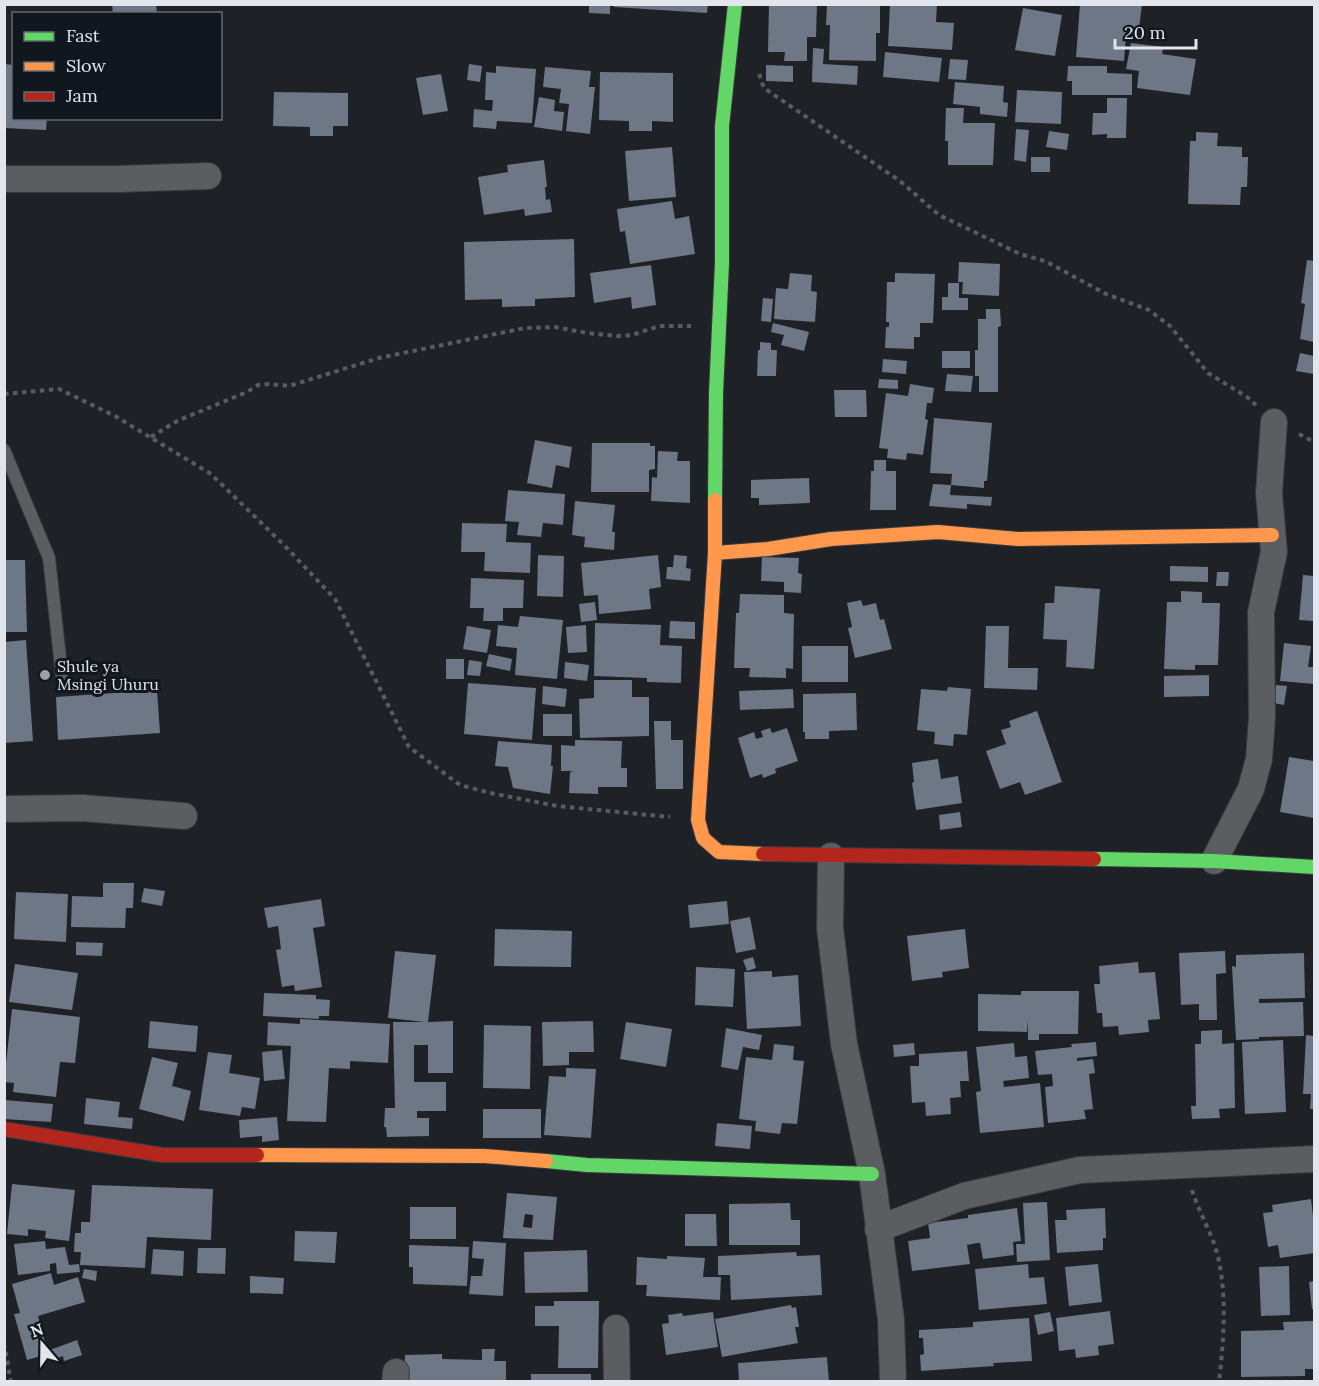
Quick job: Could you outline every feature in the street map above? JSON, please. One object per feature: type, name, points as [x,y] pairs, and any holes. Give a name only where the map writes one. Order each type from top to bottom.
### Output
[{"type":"street","points":[[735,4],[722,126],[722,263],[715,553],[698,820],[703,838],[719,852],[831,856],[1214,861],[1314,867]]},
{"type":"street","points":[[4,179],[208,176]]},
{"type":"street","points":[[1214,861],[1251,789],[1258,759],[1262,717],[1261,612],[1274,552],[1269,493],[1274,422]]},
{"type":"street","points":[[715,553],[768,549],[831,539],[938,532],[1018,539],[1272,535]]},
{"type":"street","points":[[4,809],[82,808],[184,816]]},
{"type":"street","points":[[831,856],[830,928],[844,1044],[872,1174],[891,1320],[893,1382]]},
{"type":"street","points":[[4,1130],[162,1155],[484,1156],[587,1165],[872,1174]]},
{"type":"street","points":[[878,1229],[964,1196],[1080,1170],[1314,1159]]},
{"type":"street","points":[[616,1328],[617,1382]]},
{"type":"lane","points":[[4,450],[49,558],[62,676]]},
{"type":"path","points":[[758,68],[764,88],[900,181],[939,215],[1020,254],[1045,261],[1106,294],[1149,310],[1170,326],[1208,373],[1247,397],[1274,422],[1314,442]]},
{"type":"path","points":[[150,437],[177,421],[247,392],[258,385],[289,386],[379,358],[525,328],[555,327],[617,336],[632,335],[659,326],[719,326]]},
{"type":"path","points":[[4,394],[59,389],[115,416],[211,474],[284,545],[335,599],[409,747],[460,785],[490,794],[556,806],[698,820]]},
{"type":"path","points":[[1183,1164],[1215,1247],[1221,1280],[1223,1313],[1219,1382]]},
{"type":"path","points":[[4,1344],[11,1382]]},
{"type":"building","points":[[112,4],[156,4],[157,12],[113,12]]},
{"type":"building","points":[[614,4],[708,4],[707,13],[614,7]]},
{"type":"building","points":[[769,4],[817,4],[816,37],[807,37],[807,61],[784,61],[785,52],[768,52]]},
{"type":"building","points":[[827,4],[880,4],[880,33],[876,33],[876,61],[829,60],[830,25],[826,25]]},
{"type":"building","points":[[890,4],[937,4],[936,22],[954,23],[952,50],[888,46]]},
{"type":"building","points":[[1080,4],[1142,4],[1138,37],[1126,36],[1124,61],[1076,57]]},
{"type":"building","points":[[589,5],[610,5],[610,14],[589,13]]},
{"type":"building","points":[[1023,8],[1062,15],[1055,56],[1015,50]]},
{"type":"building","points":[[1131,43],[1163,47],[1162,54],[1196,59],[1190,95],[1137,88],[1139,71],[1126,69]]},
{"type":"building","points":[[813,48],[824,49],[823,64],[858,66],[857,85],[812,82]]},
{"type":"building","points":[[885,52],[942,58],[939,82],[883,77]]},
{"type":"building","points":[[950,59],[968,60],[966,80],[948,79]]},
{"type":"building","points":[[4,64],[12,65],[12,120],[47,120],[46,130],[4,128]]},
{"type":"building","points":[[469,64],[482,66],[480,82],[467,80]]},
{"type":"building","points":[[766,65],[793,66],[793,82],[766,81]]},
{"type":"building","points":[[496,66],[536,69],[532,123],[497,121],[496,129],[473,127],[474,109],[492,111],[493,100],[485,100],[486,72],[496,73]]},
{"type":"building","points":[[1068,66],[1107,66],[1107,73],[1132,74],[1132,95],[1072,95],[1072,81],[1067,81]]},
{"type":"building","points":[[545,67],[591,71],[589,87],[595,87],[590,134],[566,131],[569,104],[559,103],[561,89],[543,87]]},
{"type":"building","points":[[600,72],[673,73],[673,122],[652,121],[652,131],[629,131],[629,121],[599,120]]},
{"type":"building","points":[[441,74],[448,111],[423,115],[416,78]]},
{"type":"building","points":[[955,82],[1004,86],[1003,102],[1008,103],[1007,117],[980,114],[980,107],[953,104]]},
{"type":"building","points":[[1017,90],[1062,92],[1061,124],[1015,122]]},
{"type":"building","points":[[274,92],[348,93],[348,126],[333,126],[333,136],[310,136],[310,127],[273,126]]},
{"type":"building","points":[[539,97],[555,100],[554,111],[564,112],[562,131],[534,127]]},
{"type":"building","points":[[1107,98],[1127,98],[1126,138],[1107,138],[1107,134],[1092,135],[1093,113],[1107,113]]},
{"type":"building","points":[[946,108],[964,108],[963,123],[995,123],[993,165],[948,165],[948,141],[945,141]]},
{"type":"building","points":[[1016,129],[1029,130],[1026,162],[1014,160]]},
{"type":"building","points":[[1049,131],[1069,134],[1067,150],[1046,147]]},
{"type":"building","points":[[1196,132],[1218,133],[1217,146],[1242,147],[1242,157],[1248,157],[1247,187],[1241,187],[1240,205],[1188,204],[1190,141],[1196,141]]},
{"type":"building","points":[[672,147],[676,197],[629,201],[625,151]]},
{"type":"building","points":[[1031,157],[1050,157],[1050,172],[1031,172]]},
{"type":"building","points":[[544,160],[546,200],[550,199],[552,212],[525,216],[524,209],[484,215],[478,177],[508,172],[507,165]]},
{"type":"building","points":[[672,201],[675,219],[689,216],[695,254],[630,264],[625,231],[620,232],[617,209]]},
{"type":"building","points":[[574,239],[575,297],[535,299],[535,306],[502,307],[502,299],[465,300],[464,242]]},
{"type":"building","points":[[1307,260],[1314,261],[1314,342],[1300,339],[1305,304],[1301,303]]},
{"type":"building","points":[[959,262],[1000,264],[999,296],[962,294],[963,282],[958,282]]},
{"type":"building","points":[[651,265],[656,305],[632,309],[631,297],[594,303],[590,273]]},
{"type":"building","points":[[790,273],[812,275],[811,291],[817,292],[815,322],[774,319],[776,288],[788,289]]},
{"type":"building","points":[[895,273],[935,274],[933,323],[920,323],[920,337],[914,337],[914,349],[885,348],[886,327],[889,327],[889,322],[886,322],[887,282],[895,282]]},
{"type":"building","points":[[948,283],[959,283],[959,298],[968,298],[968,310],[942,310],[942,297],[948,297]]},
{"type":"building","points":[[763,298],[773,299],[771,322],[761,321]]},
{"type":"building","points":[[986,309],[1000,309],[998,392],[979,392],[979,376],[975,376],[978,319],[986,319]]},
{"type":"building","points":[[773,323],[809,332],[804,351],[781,345],[784,335],[771,332]]},
{"type":"building","points":[[760,342],[771,343],[771,350],[777,350],[776,376],[757,376]]},
{"type":"building","points":[[942,351],[970,351],[970,368],[942,368]]},
{"type":"building","points":[[1300,353],[1314,356],[1314,374],[1296,371]]},
{"type":"building","points":[[883,359],[907,361],[906,374],[882,372]]},
{"type":"building","points":[[947,374],[973,376],[971,392],[945,391]]},
{"type":"building","points":[[879,379],[898,380],[898,389],[878,388]]},
{"type":"building","points":[[910,384],[934,388],[932,403],[927,403],[925,419],[928,420],[923,455],[907,453],[906,460],[887,458],[888,449],[879,448],[886,393],[908,396]]},
{"type":"building","points":[[834,390],[866,390],[867,417],[835,417]]},
{"type":"building","points":[[934,418],[992,423],[987,481],[984,481],[984,488],[951,485],[952,474],[930,473]]},
{"type":"building","points":[[535,440],[572,447],[569,468],[556,465],[552,488],[527,483]]},
{"type":"building","points":[[592,443],[650,443],[650,446],[655,446],[655,469],[649,470],[649,492],[591,492]]},
{"type":"building","points":[[658,451],[678,452],[677,461],[690,461],[690,503],[651,501],[652,477],[657,478]]},
{"type":"building","points":[[874,460],[886,460],[886,471],[896,471],[896,510],[870,510],[871,471],[874,471]]},
{"type":"building","points":[[809,478],[810,503],[759,505],[759,498],[751,498],[751,480]]},
{"type":"building","points":[[933,484],[951,485],[950,495],[992,497],[991,506],[967,504],[967,509],[929,506]]},
{"type":"building","points":[[508,490],[565,494],[563,525],[543,523],[541,537],[517,535],[519,522],[505,521]]},
{"type":"building","points":[[575,501],[615,505],[612,532],[615,532],[614,550],[584,547],[585,537],[572,535]]},
{"type":"building","points":[[462,523],[507,524],[506,542],[531,543],[530,573],[484,571],[485,552],[461,552]]},
{"type":"building","points":[[538,555],[564,556],[563,597],[537,596]]},
{"type":"building","points":[[658,555],[661,587],[649,589],[651,609],[599,614],[598,595],[584,596],[581,563]]},
{"type":"building","points":[[674,555],[687,556],[686,568],[691,569],[690,581],[666,579],[667,567],[673,567]]},
{"type":"building","points":[[762,557],[799,558],[798,573],[802,574],[801,593],[784,592],[784,582],[761,581]]},
{"type":"building","points":[[4,560],[25,560],[27,632],[4,632]]},
{"type":"building","points":[[1170,566],[1208,567],[1208,582],[1170,581]]},
{"type":"building","points":[[1217,572],[1229,572],[1228,586],[1216,586]]},
{"type":"building","points":[[1303,575],[1314,576],[1314,621],[1299,620]]},
{"type":"building","points":[[471,578],[524,580],[523,608],[503,608],[503,621],[483,621],[484,608],[470,608]]},
{"type":"building","points":[[1055,586],[1100,589],[1094,669],[1066,667],[1067,640],[1043,639],[1045,603],[1054,603]]},
{"type":"building","points":[[1181,591],[1202,592],[1202,603],[1220,603],[1218,665],[1195,665],[1195,670],[1164,669],[1167,602],[1181,602]]},
{"type":"building","points":[[740,594],[784,595],[784,613],[794,614],[793,669],[786,668],[786,678],[749,677],[750,668],[734,668],[736,613],[739,613]]},
{"type":"building","points":[[861,600],[863,606],[876,603],[880,620],[884,619],[892,649],[855,658],[848,628],[852,627],[847,603]]},
{"type":"building","points":[[595,602],[597,620],[581,622],[579,604]]},
{"type":"building","points":[[520,616],[563,620],[557,679],[515,675],[517,648],[496,646],[498,625],[518,627]]},
{"type":"building","points":[[670,621],[695,622],[695,639],[669,638]]},
{"type":"building","points":[[595,623],[661,625],[660,645],[682,646],[681,683],[647,682],[647,678],[594,676]]},
{"type":"building","points":[[586,625],[587,652],[568,653],[566,627]]},
{"type":"building","points":[[467,626],[491,630],[487,653],[463,649]]},
{"type":"building","points":[[986,626],[1009,626],[1008,668],[1038,668],[1037,690],[984,688]]},
{"type":"building","points":[[26,640],[33,741],[4,743],[4,642]]},
{"type":"building","points":[[1284,643],[1311,646],[1308,667],[1314,667],[1314,684],[1280,681]]},
{"type":"building","points":[[802,646],[848,646],[848,682],[802,682]]},
{"type":"building","points":[[489,654],[512,659],[510,671],[486,666]]},
{"type":"building","points":[[446,659],[464,659],[464,679],[446,679]]},
{"type":"building","points":[[469,660],[482,662],[480,676],[467,675]]},
{"type":"building","points":[[565,662],[589,665],[587,681],[564,678]]},
{"type":"building","points":[[1209,675],[1209,696],[1164,697],[1164,676]]},
{"type":"building","points":[[594,680],[632,680],[632,697],[649,697],[649,736],[580,738],[579,699],[594,698]]},
{"type":"building","points":[[468,683],[536,688],[532,740],[464,734]]},
{"type":"building","points":[[1276,685],[1287,686],[1284,705],[1274,703]]},
{"type":"building","points":[[543,686],[567,689],[565,707],[542,704]]},
{"type":"building","points":[[948,687],[971,689],[967,735],[954,734],[953,746],[934,744],[935,732],[917,730],[921,689],[947,691]]},
{"type":"building","points":[[793,689],[794,708],[740,710],[739,691]]},
{"type":"building","points":[[157,690],[160,733],[58,740],[56,697]]},
{"type":"building","points":[[856,693],[857,730],[829,731],[829,739],[805,739],[803,694]]},
{"type":"building","points":[[1037,711],[1062,782],[1025,795],[1020,782],[1000,789],[986,751],[1006,744],[1001,730],[1011,727],[1009,721]]},
{"type":"building","points":[[543,714],[572,714],[572,736],[543,736]]},
{"type":"building","points":[[654,721],[671,721],[671,740],[683,740],[683,789],[656,789]]},
{"type":"building","points":[[770,728],[772,733],[787,728],[798,761],[775,769],[776,773],[763,778],[762,774],[750,778],[738,738],[754,732],[756,739],[763,737],[761,731]]},
{"type":"building","points":[[575,740],[622,741],[621,768],[627,768],[627,787],[598,787],[598,794],[569,793],[570,772],[574,771],[561,771],[561,745],[575,746]]},
{"type":"building","points":[[498,741],[552,745],[551,766],[553,766],[550,794],[513,788],[508,767],[495,766]]},
{"type":"building","points":[[1289,757],[1314,761],[1314,818],[1280,812]]},
{"type":"building","points":[[938,759],[941,779],[958,776],[962,803],[916,810],[912,763]]},
{"type":"building","points":[[960,812],[962,827],[940,830],[939,815]]},
{"type":"building","points":[[103,883],[134,883],[133,908],[126,908],[125,928],[71,927],[72,896],[103,897]]},
{"type":"building","points":[[144,888],[165,891],[162,906],[141,902]]},
{"type":"building","points":[[16,892],[68,894],[66,942],[14,939]]},
{"type":"building","points":[[321,899],[325,926],[313,928],[322,987],[295,991],[294,985],[282,987],[276,950],[281,949],[278,926],[268,928],[264,908]]},
{"type":"building","points":[[727,901],[729,924],[690,928],[688,905]]},
{"type":"building","points":[[750,917],[756,949],[736,953],[730,921]]},
{"type":"building","points":[[495,929],[572,931],[571,967],[494,966]]},
{"type":"building","points":[[965,929],[969,968],[942,972],[943,977],[912,981],[907,936]]},
{"type":"building","points":[[76,942],[103,943],[102,956],[76,955]]},
{"type":"building","points":[[395,951],[436,955],[428,1022],[453,1021],[453,1073],[428,1073],[428,1045],[414,1045],[414,1082],[446,1082],[446,1111],[417,1111],[417,1118],[429,1118],[429,1136],[387,1137],[386,1127],[384,1127],[385,1108],[395,1108],[393,1022],[425,1022],[388,1018]]},
{"type":"building","points":[[1225,951],[1226,973],[1216,974],[1217,1020],[1199,1020],[1199,1004],[1181,1005],[1179,953]]},
{"type":"building","points":[[1304,953],[1305,998],[1259,999],[1259,1003],[1303,1002],[1304,1036],[1236,1040],[1232,966],[1236,967],[1236,955]]},
{"type":"building","points":[[753,957],[756,968],[747,971],[743,960]]},
{"type":"building","points":[[1138,962],[1139,973],[1155,972],[1160,1019],[1148,1020],[1149,1032],[1119,1035],[1118,1026],[1103,1027],[1102,1013],[1097,1013],[1094,984],[1100,984],[1099,966]]},
{"type":"building","points":[[15,964],[78,973],[72,1010],[9,1002]]},
{"type":"building","points":[[696,967],[735,969],[733,1007],[695,1005]]},
{"type":"building","points":[[772,971],[772,977],[798,975],[801,1026],[747,1029],[744,972]]},
{"type":"building","points":[[1021,991],[1079,991],[1078,1034],[1039,1034],[1039,1040],[1028,1040],[1028,1020],[1027,1032],[978,1031],[978,994],[1021,995]]},
{"type":"building","points":[[264,993],[316,995],[316,999],[330,1000],[329,1016],[319,1016],[319,1019],[263,1016]]},
{"type":"building","points":[[12,1009],[80,1017],[75,1063],[60,1062],[56,1097],[13,1092],[14,1083],[4,1082]]},
{"type":"building","points":[[300,1019],[390,1024],[388,1063],[350,1061],[350,1069],[329,1068],[326,1122],[287,1121],[291,1046],[267,1045],[268,1022],[300,1024]]},
{"type":"building","points":[[150,1021],[198,1026],[196,1052],[148,1048]]},
{"type":"building","points":[[593,1021],[594,1052],[569,1052],[569,1065],[543,1066],[542,1022]]},
{"type":"building","points":[[626,1022],[672,1029],[666,1067],[620,1059]]},
{"type":"building","points":[[484,1025],[531,1026],[530,1089],[483,1088]]},
{"type":"building","points":[[726,1028],[762,1035],[759,1050],[743,1047],[738,1070],[721,1067]]},
{"type":"building","points":[[1222,1030],[1222,1044],[1234,1043],[1235,1108],[1219,1109],[1220,1118],[1192,1119],[1191,1106],[1196,1106],[1195,1044],[1201,1044],[1201,1031]]},
{"type":"building","points":[[1306,1035],[1314,1036],[1314,1109],[1310,1109],[1311,1094],[1303,1094]]},
{"type":"building","points":[[1283,1040],[1286,1112],[1245,1114],[1242,1042]]},
{"type":"building","points":[[1096,1042],[1097,1056],[1077,1058],[1077,1061],[1093,1059],[1095,1073],[1089,1074],[1093,1109],[1084,1110],[1086,1119],[1048,1123],[1045,1087],[1053,1086],[1052,1074],[1038,1075],[1035,1051]]},
{"type":"building","points":[[914,1043],[915,1055],[894,1057],[893,1045]]},
{"type":"building","points":[[1014,1043],[1015,1057],[1027,1056],[1029,1078],[1003,1081],[1004,1087],[1040,1083],[1044,1127],[980,1133],[976,1092],[981,1091],[976,1047]]},
{"type":"building","points":[[774,1044],[794,1046],[793,1060],[804,1061],[797,1124],[782,1123],[780,1134],[755,1131],[756,1121],[739,1119],[746,1057],[772,1060]]},
{"type":"building","points":[[282,1050],[285,1079],[264,1081],[262,1052]]},
{"type":"building","points":[[967,1051],[969,1081],[960,1081],[961,1097],[950,1098],[951,1114],[926,1116],[925,1102],[912,1103],[910,1066],[919,1066],[919,1054]]},
{"type":"building","points":[[208,1052],[232,1055],[229,1073],[260,1078],[255,1109],[242,1107],[240,1116],[199,1110]]},
{"type":"building","points":[[152,1057],[178,1063],[172,1086],[191,1091],[184,1121],[139,1109]]},
{"type":"building","points":[[566,1068],[596,1069],[591,1138],[544,1135],[549,1076],[566,1077]]},
{"type":"building","points":[[86,1098],[120,1102],[118,1117],[133,1118],[132,1129],[84,1124]]},
{"type":"building","points":[[4,1100],[53,1104],[51,1122],[4,1119]]},
{"type":"building","points":[[483,1109],[541,1109],[541,1138],[483,1138]]},
{"type":"building","points":[[277,1117],[279,1140],[262,1142],[262,1136],[240,1138],[239,1120]]},
{"type":"building","points":[[717,1123],[752,1126],[750,1149],[715,1146]]},
{"type":"building","points":[[12,1184],[75,1190],[69,1241],[45,1238],[46,1231],[28,1229],[28,1236],[7,1234]]},
{"type":"building","points":[[92,1185],[213,1189],[211,1240],[147,1237],[145,1268],[80,1265],[81,1252],[74,1252],[75,1233],[81,1233],[81,1222],[90,1222]]},
{"type":"building","points":[[507,1193],[557,1197],[553,1240],[503,1238]],"holes":[[[525,1214],[533,1215],[532,1228],[523,1227]]]},
{"type":"building","points":[[1311,1199],[1314,1253],[1280,1258],[1278,1245],[1268,1247],[1263,1213],[1273,1212],[1272,1205]]},
{"type":"building","points":[[1047,1202],[1050,1260],[1017,1262],[1016,1244],[1025,1244],[1023,1203]]},
{"type":"building","points":[[790,1203],[791,1220],[800,1220],[800,1245],[729,1245],[729,1204]]},
{"type":"building","points":[[410,1207],[456,1207],[456,1239],[410,1239]]},
{"type":"building","points":[[1017,1208],[1021,1241],[1013,1242],[1014,1255],[983,1259],[980,1243],[977,1243],[967,1245],[970,1264],[912,1271],[908,1241],[930,1238],[928,1223]]},
{"type":"building","points":[[1105,1208],[1106,1238],[1103,1238],[1103,1250],[1057,1253],[1055,1220],[1067,1220],[1066,1210]]},
{"type":"building","points":[[685,1214],[716,1214],[717,1246],[685,1246]]},
{"type":"building","points":[[295,1231],[337,1232],[335,1263],[294,1261]]},
{"type":"building","points":[[45,1241],[46,1249],[65,1247],[69,1265],[79,1264],[80,1272],[57,1274],[56,1263],[50,1264],[50,1271],[18,1275],[14,1244]]},
{"type":"building","points":[[473,1241],[506,1243],[503,1296],[469,1294],[471,1276],[482,1276],[484,1259],[472,1258]]},
{"type":"building","points":[[409,1245],[469,1247],[467,1286],[413,1284],[413,1267],[409,1267]]},
{"type":"building","points":[[198,1248],[226,1248],[225,1274],[197,1273]]},
{"type":"building","points":[[153,1249],[184,1251],[183,1276],[151,1274]]},
{"type":"building","points":[[587,1250],[588,1292],[525,1293],[524,1252]]},
{"type":"building","points":[[796,1252],[797,1256],[820,1255],[822,1295],[731,1300],[730,1275],[718,1275],[718,1256]]},
{"type":"building","points":[[667,1256],[705,1258],[703,1277],[721,1277],[720,1300],[646,1296],[647,1285],[636,1285],[637,1257],[667,1259]]},
{"type":"building","points":[[1028,1264],[1029,1278],[1044,1277],[1047,1304],[979,1310],[975,1269]]},
{"type":"building","points":[[1098,1264],[1102,1302],[1069,1306],[1065,1267]]},
{"type":"building","points":[[1289,1266],[1290,1315],[1261,1316],[1259,1267]]},
{"type":"building","points":[[84,1269],[97,1271],[96,1281],[82,1278]]},
{"type":"building","points":[[51,1273],[54,1285],[78,1277],[85,1302],[38,1316],[48,1354],[27,1360],[14,1314],[20,1313],[12,1284]]},
{"type":"building","points":[[250,1276],[284,1278],[283,1294],[250,1293]]},
{"type":"building","points":[[1314,1281],[1314,1309],[1312,1309],[1309,1282]]},
{"type":"building","points":[[554,1301],[599,1301],[598,1368],[558,1368],[559,1326],[535,1326],[535,1306],[554,1306]]},
{"type":"building","points":[[791,1305],[792,1308],[796,1307],[799,1327],[795,1327],[798,1343],[722,1357],[715,1319]]},
{"type":"building","points":[[1110,1311],[1114,1344],[1098,1346],[1099,1355],[1076,1358],[1075,1349],[1059,1351],[1056,1318]]},
{"type":"building","points":[[713,1312],[718,1347],[666,1355],[662,1324],[669,1323],[668,1315],[682,1313],[683,1316]]},
{"type":"building","points":[[1050,1312],[1054,1331],[1038,1335],[1034,1315]]},
{"type":"building","points":[[1029,1318],[1032,1361],[921,1371],[920,1355],[924,1354],[923,1338],[919,1338],[919,1330],[973,1327],[973,1322]]},
{"type":"building","points":[[1314,1321],[1314,1369],[1305,1369],[1305,1376],[1241,1377],[1241,1331],[1284,1330],[1283,1322]]},
{"type":"building","points":[[77,1340],[82,1355],[64,1361],[63,1356],[53,1360],[50,1350]]},
{"type":"building","points":[[482,1349],[495,1349],[494,1361],[506,1361],[506,1382],[404,1382],[405,1355],[442,1354],[442,1359],[482,1360]]},
{"type":"building","points":[[827,1357],[829,1382],[739,1382],[738,1363]]},
{"type":"building","points":[[531,1374],[591,1374],[591,1382],[531,1382]]},
{"type":"traffic: fast","points":[[715,500],[716,393],[722,263],[722,126],[735,4]]},
{"type":"traffic: fast","points":[[1094,859],[1214,861],[1314,867]]},
{"type":"traffic: fast","points":[[546,1161],[587,1165],[872,1174]]},
{"type":"traffic: slow","points":[[715,500],[715,553],[698,820],[703,838],[719,852],[763,854]]},
{"type":"traffic: slow","points":[[715,553],[768,549],[831,539],[938,532],[1018,539],[1272,535]]},
{"type":"traffic: slow","points":[[257,1155],[484,1156],[546,1161]]},
{"type":"traffic: jam","points":[[763,854],[1094,859]]},
{"type":"traffic: jam","points":[[4,1129],[162,1155],[257,1155]]},
{"type":"place","name":"Shule ya Msingi Uhuru","points":[[45,675]]}]
